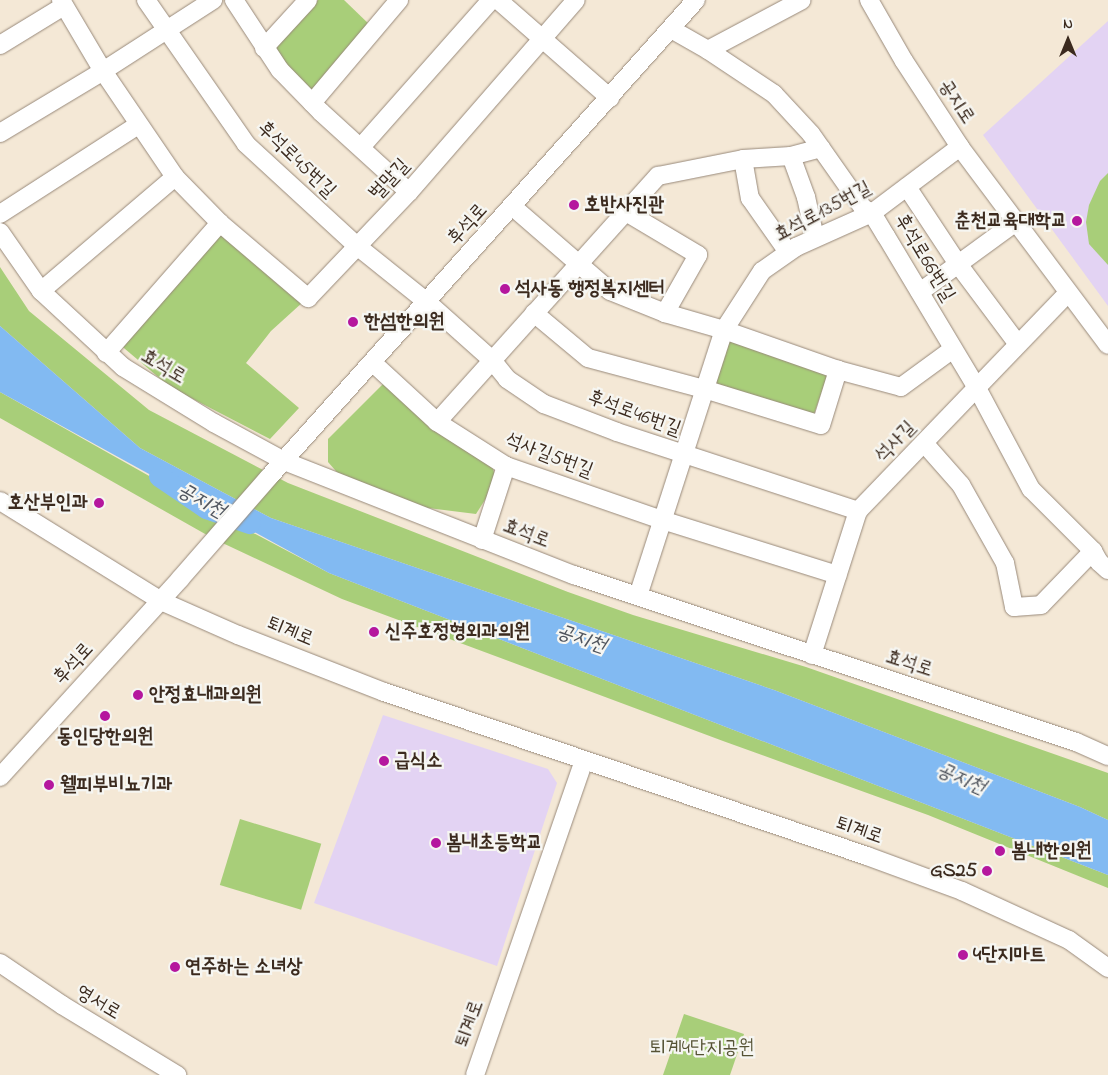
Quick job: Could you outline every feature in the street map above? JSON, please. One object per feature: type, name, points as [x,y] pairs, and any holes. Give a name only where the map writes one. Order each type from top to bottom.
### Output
[{"type":"street","name":"후석로45번길","points":[[146,0],[165,31],[246,144],[358,246],[427,302]]},
{"type":"street","points":[[0,133],[103,71],[213,0]]},
{"type":"street","points":[[234,0],[280,70],[312,103],[409,192]]},
{"type":"street","points":[[264,48],[308,0]]},
{"type":"street","points":[[312,103],[399,0]]},
{"type":"street","points":[[361,147],[491,0]]},
{"type":"street","points":[[498,0],[610,98]]},
{"type":"street","name":"벌말길","points":[[0,45],[62,3],[138,125],[175,177],[220,223],[308,298],[409,192],[576,0]]},
{"type":"street","name":"후석로","points":[[0,778],[180,579],[269,476],[513,207],[696,0]]},
{"type":"street","points":[[708,50],[802,0]]},
{"type":"street","name":"공지로","points":[[869,0],[904,61],[960,147],[1108,345]]},
{"type":"street","name":"후석로66번길","points":[[671,29],[708,50],[774,94],[820,148],[863,208],[872,213],[977,388],[1031,489],[1102,559],[1041,605],[1014,608],[1005,564],[961,485],[924,444]]},
{"type":"street","points":[[0,214],[138,125]]},
{"type":"street","name":"효석로135번길","points":[[638,596],[724,330],[762,271],[788,252],[872,213],[960,147]]},
{"type":"street","points":[[436,422],[491,358],[658,176],[743,159],[791,156],[820,148]]},
{"type":"street","points":[[791,156],[806,197],[815,238]]},
{"type":"street","points":[[743,159],[750,198],[788,252]]},
{"type":"street","points":[[41,291],[175,177]]},
{"type":"street","points":[[907,187],[958,264],[1017,343]]},
{"type":"street","points":[[513,207],[610,291],[665,313],[724,330],[838,370],[901,387],[953,349]]},
{"type":"street","points":[[626,212],[698,255],[665,313]]},
{"type":"street","points":[[920,292],[1016,222]]},
{"type":"street","points":[[106,353],[220,223]]},
{"type":"street","name":"효석로","points":[[0,232],[41,291],[106,353],[131,373],[214,423],[284,461],[574,575],[1076,742],[1108,756]]},
{"type":"street","name":"석사길","points":[[812,654],[858,511],[977,388],[1017,343],[1068,292]]},
{"type":"street","name":"후석로46번길","points":[[427,302],[491,358],[507,380],[544,404],[683,455],[858,511]]},
{"type":"street","points":[[534,313],[588,358],[704,389],[822,424],[838,370]]},
{"type":"street","name":"석사길5번길","points":[[372,362],[436,422],[506,466],[662,520],[838,575]]},
{"type":"street","points":[[482,540],[506,466]]},
{"type":"street","name":"퇴계로","points":[[0,501],[161,600],[238,635],[384,692],[867,856],[962,891],[1069,940],[1108,968]]},
{"type":"street","name":"퇴계로","points":[[475,1075],[584,761]]},
{"type":"street","name":"영서로","points":[[0,963],[62,1005],[177,1075]]},
{"type":"shaded area","name":"춘천교육대학교","points":[[1108,21],[1108,306],[983,135]]},
{"type":"shaded area","name":"봄내초등학교","points":[[383,715],[548,769],[557,783],[497,966],[314,903]]},
{"type":"green space","points":[[318,0],[344,0],[372,27],[313,94],[271,49]]},
{"type":"green space","points":[[1108,173],[1108,265],[1089,244],[1086,222],[1089,205],[1100,181]]},
{"type":"green space","points":[[220,233],[303,302],[271,331],[246,363],[299,408],[270,439],[170,387],[118,343]]},
{"type":"green space","points":[[0,267],[29,311],[149,410],[288,483],[568,592],[633,615],[806,667],[1108,773],[1108,820],[1080,807],[774,690],[271,518],[140,448],[0,326]]},
{"type":"green space","points":[[726,338],[828,373],[813,417],[711,381]]},
{"type":"green space","points":[[384,383],[492,466],[497,481],[476,514],[420,507],[342,478],[328,462],[328,439]]},
{"type":"green space","points":[[0,392],[206,508],[329,573],[1108,875],[1108,888],[928,815],[342,599],[214,539],[0,418]]},
{"type":"green space","points":[[240,819],[321,844],[301,910],[220,885]]},
{"type":"green space","name":"퇴계4단지공원","points":[[684,1014],[744,1034],[730,1075],[663,1075]]},
{"type":"water","points":[[0,326],[140,448],[271,518],[774,690],[1080,807],[1108,820],[1108,875],[329,573],[0,392]]},
{"type":"waterway","name":"공지천","points":[[159,476],[206,508],[249,523]]},
{"type":"place","name":"호반사진관","points":[[574,205]]},
{"type":"place","name":"춘천교육대학교","points":[[1077,221]]},
{"type":"place","name":"석사동 행정복지센터","points":[[505,289]]},
{"type":"place","name":"한섬한의원","points":[[353,322]]},
{"type":"place","name":"호산부인과","points":[[99,503]]},
{"type":"place","name":"신주호정형외과의원","points":[[374,632]]},
{"type":"place","name":"안정효내과의원","points":[[138,695]]},
{"type":"place","name":"동인당한의원","points":[[105,716]]},
{"type":"place","name":"급식소","points":[[384,761]]},
{"type":"place","name":"웰피부비뇨기과","points":[[49,785]]},
{"type":"place","name":"봄내초등학교","points":[[436,843]]},
{"type":"place","name":"봄내한의원","points":[[1000,851]]},
{"type":"place","name":"GS25","points":[[987,871]]},
{"type":"place","name":"4단지마트","points":[[963,955]]},
{"type":"place","name":"연주하는 소녀상","points":[[175,967]]}]
